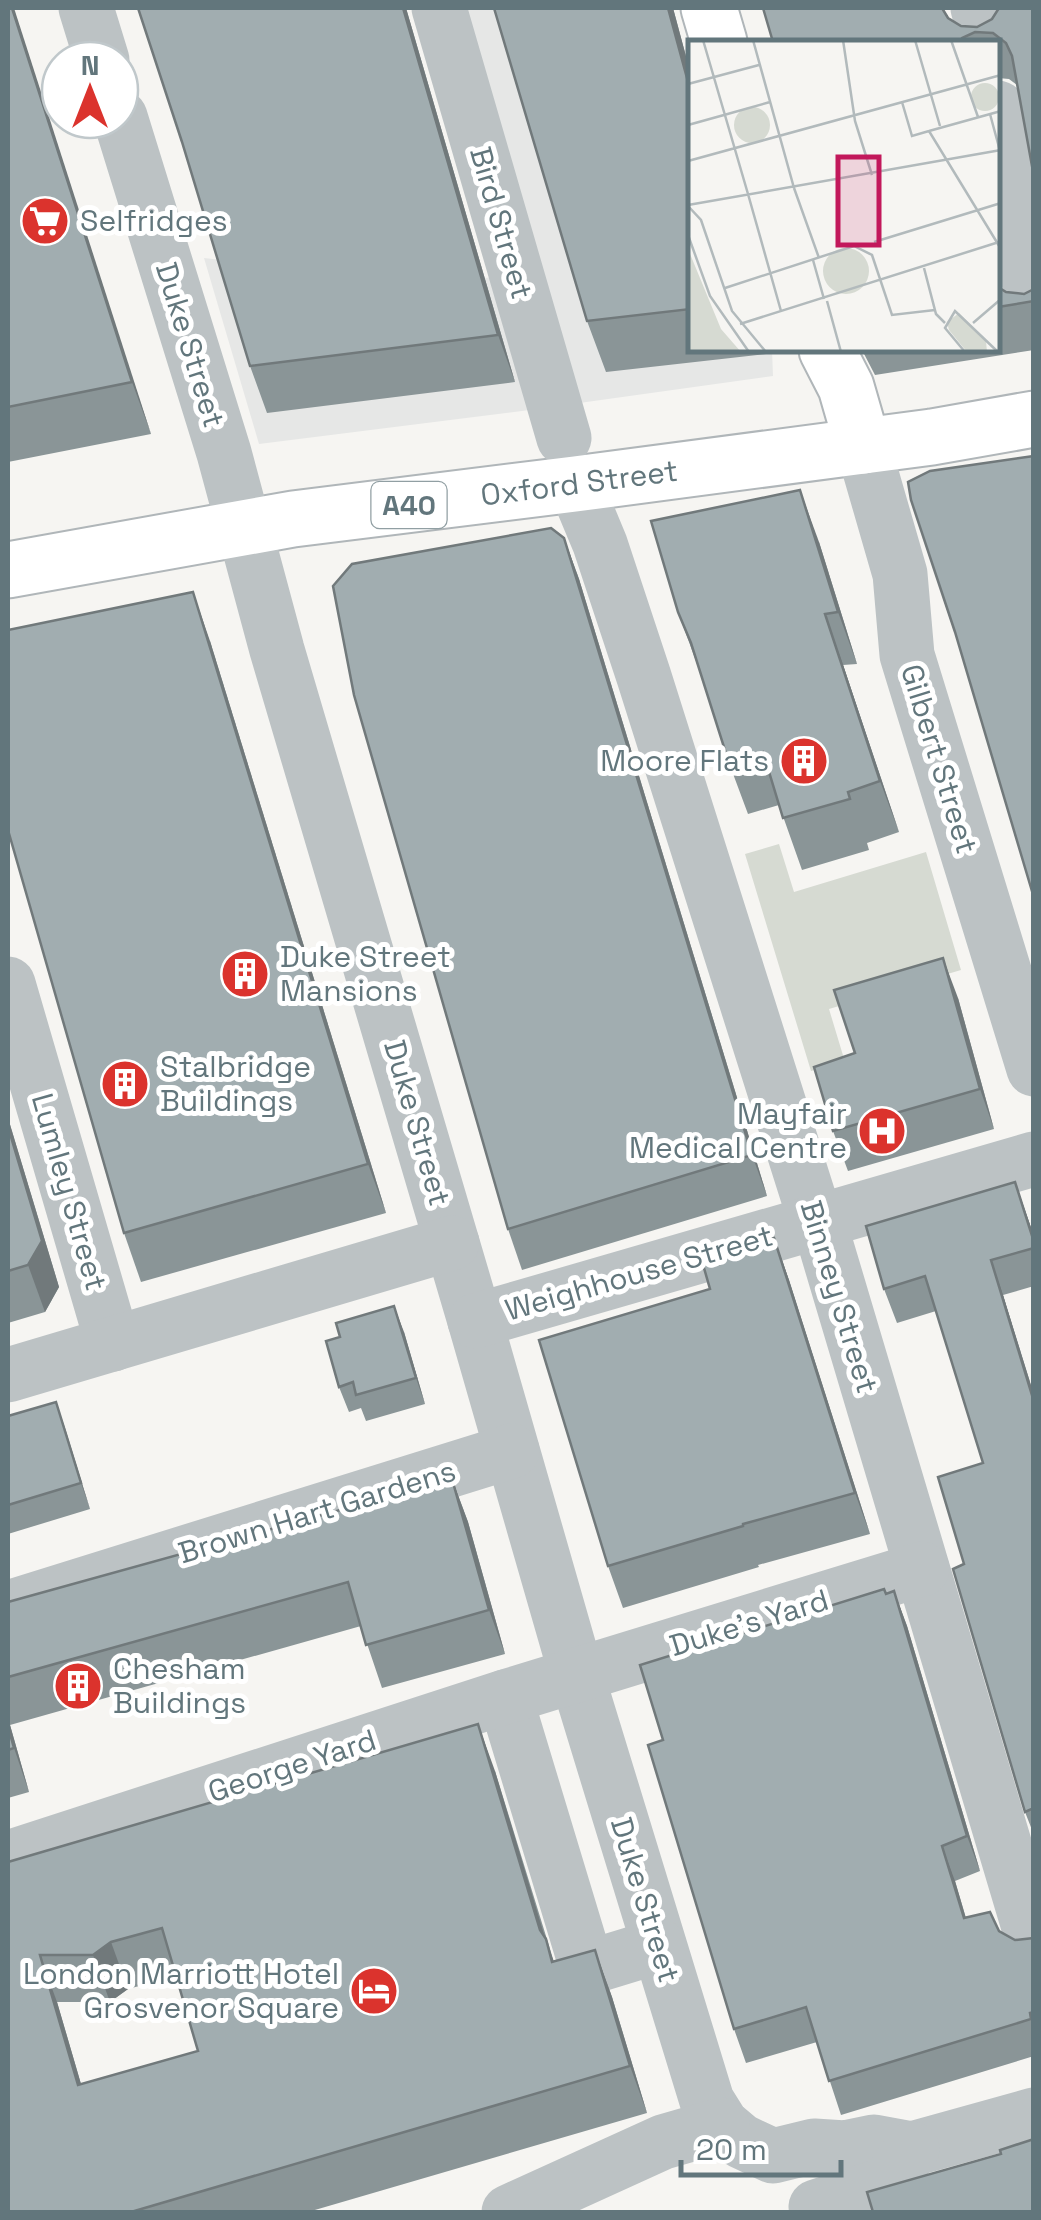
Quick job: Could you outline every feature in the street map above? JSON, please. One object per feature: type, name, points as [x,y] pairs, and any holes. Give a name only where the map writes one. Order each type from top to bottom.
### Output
[{"type":"main road","points":[[709,8],[717,40]]},
{"type":"main road","points":[[828,352],[846,387],[863,446]]},
{"type":"main road","name":"Oxford Street","points":[[8,570],[569,462],[863,446],[1034,419]]},
{"type":"street","points":[[86,8],[96,40]]},
{"type":"street","name":"Bird Street","points":[[439,8],[569,462]]},
{"type":"street","points":[[978,8],[986,40]]},
{"type":"street","points":[[1001,125],[1034,309]]},
{"type":"street","name":"Duke Street","points":[[127,140],[224,454],[277,650],[577,1676],[707,2101],[722,2125]]},
{"type":"street","name":"Gilbert Street","points":[[863,446],[900,574],[907,655],[1034,1068]]},
{"type":"street","name":"Binney Street","points":[[569,462],[644,677],[817,1222],[1034,1944]]},
{"type":"street","name":"Lumley Street","points":[[8,984],[113,1344]]},
{"type":"street","name":"Weighhouse Street","points":[[475,1320],[1034,1159]]},
{"type":"street","points":[[8,1376],[452,1243]]},
{"type":"street","name":"Brown Hart Gardens","points":[[8,1608],[512,1452]]},
{"type":"street","name":"Duke's Yard","points":[[577,1676],[922,1569]]},
{"type":"street","name":"George Yard","points":[[8,1858],[577,1676]]},
{"type":"street","points":[[505,1697],[587,1968],[659,1946]]},
{"type":"street","points":[[509,2212],[662,2142],[722,2125],[741,2141],[773,2156],[814,2146],[844,2148],[874,2142],[912,2149],[1034,2115]]},
{"type":"street","points":[[773,2156],[783,2180],[816,2210],[887,2184],[912,2149]]},
{"type":"shaded area","points":[[463,8],[656,8],[688,352],[772,352],[773,376],[259,444],[204,258],[334,273],[395,302],[537,268]]},
{"type":"shaded area","points":[[779,844],[794,892],[926,852],[961,970],[829,1009],[845,1062],[811,1071],[745,854]]},
{"type":"building","name":"Selfridges","points":[[8,8],[12,8],[40,95],[40,140],[54,140],[132,382],[8,407]]},
{"type":"building","points":[[138,8],[403,8],[498,335],[250,366]]},
{"type":"building","points":[[494,8],[668,8],[688,82],[688,309],[587,321]]},
{"type":"building","points":[[763,8],[942,8],[948,18],[961,26],[977,27],[992,19],[999,8],[1034,8],[1034,177],[1012,56],[1006,43],[993,33],[975,32],[960,40],[772,40]]},
{"type":"building","points":[[1001,289],[1024,294],[1034,289],[1034,301],[1001,306]]},
{"type":"building","points":[[1034,456],[1034,898],[908,482],[930,471]]},
{"type":"building","points":[[800,490],[838,612],[825,614],[880,781],[848,792],[850,799],[783,818],[763,752],[729,763],[651,521]]},
{"type":"building","points":[[551,528],[564,538],[752,1155],[508,1229],[354,695],[333,586],[352,564]]},
{"type":"building","points":[[193,592],[368,1164],[124,1233],[8,830],[8,630]]},
{"type":"building","points":[[943,958],[980,1089],[833,1131],[814,1067],[855,1053],[834,990]]},
{"type":"building","points":[[8,1127],[42,1241],[28,1265],[8,1271]]},
{"type":"building","points":[[1015,1182],[1034,1248],[991,1260],[1034,1402],[1034,1808],[1025,1812],[953,1569],[964,1564],[938,1477],[983,1463],[925,1276],[884,1289],[866,1226]]},
{"type":"building","points":[[774,1238],[855,1493],[608,1566],[539,1340],[710,1289],[702,1261]]},
{"type":"building","points":[[394,1306],[416,1378],[356,1395],[353,1382],[339,1387],[326,1341],[340,1337],[336,1323]]},
{"type":"building","points":[[56,1402],[81,1483],[8,1505],[8,1416]]},
{"type":"building","points":[[452,1479],[489,1610],[366,1645],[348,1582],[8,1677],[8,1602]]},
{"type":"building","points":[[884,1589],[886,1594],[894,1591],[967,1836],[942,1846],[964,1918],[990,1912],[999,1931],[1015,1940],[1034,1938],[1034,2012],[1030,2013],[1031,2019],[829,2081],[806,2007],[734,2029],[648,1745],[663,1740],[640,1665]]},
{"type":"building","name":"London Marriott Hotel Grosvenor Square","points":[[478,1724],[552,1962],[595,1950],[630,2066],[131,2212],[8,2212],[8,1862]],"holes":[[[162,1928],[198,2051],[78,2085],[40,1955],[93,1955],[111,1942]]]},
{"type":"building","points":[[8,1727],[14,1748],[8,1750]]},
{"type":"building","points":[[1034,2139],[1034,2212],[873,2212],[867,2192],[1001,2154],[1000,2150]]},
{"type":"place","name":"Selfridges","points":[[45,221]]},
{"type":"place","name":"Moore Flats","points":[[804,761]]},
{"type":"place","name":"Duke Street Mansions","points":[[245,974]]},
{"type":"place","name":"Stalbridge Buildings","points":[[125,1084]]},
{"type":"place","name":"Mayfair Medical Centre","points":[[882,1131]]},
{"type":"place","name":"Chesham Buildings","points":[[78,1686]]},
{"type":"place","name":"London Marriott Hotel Grosvenor Square","points":[[374,1991]]}]
